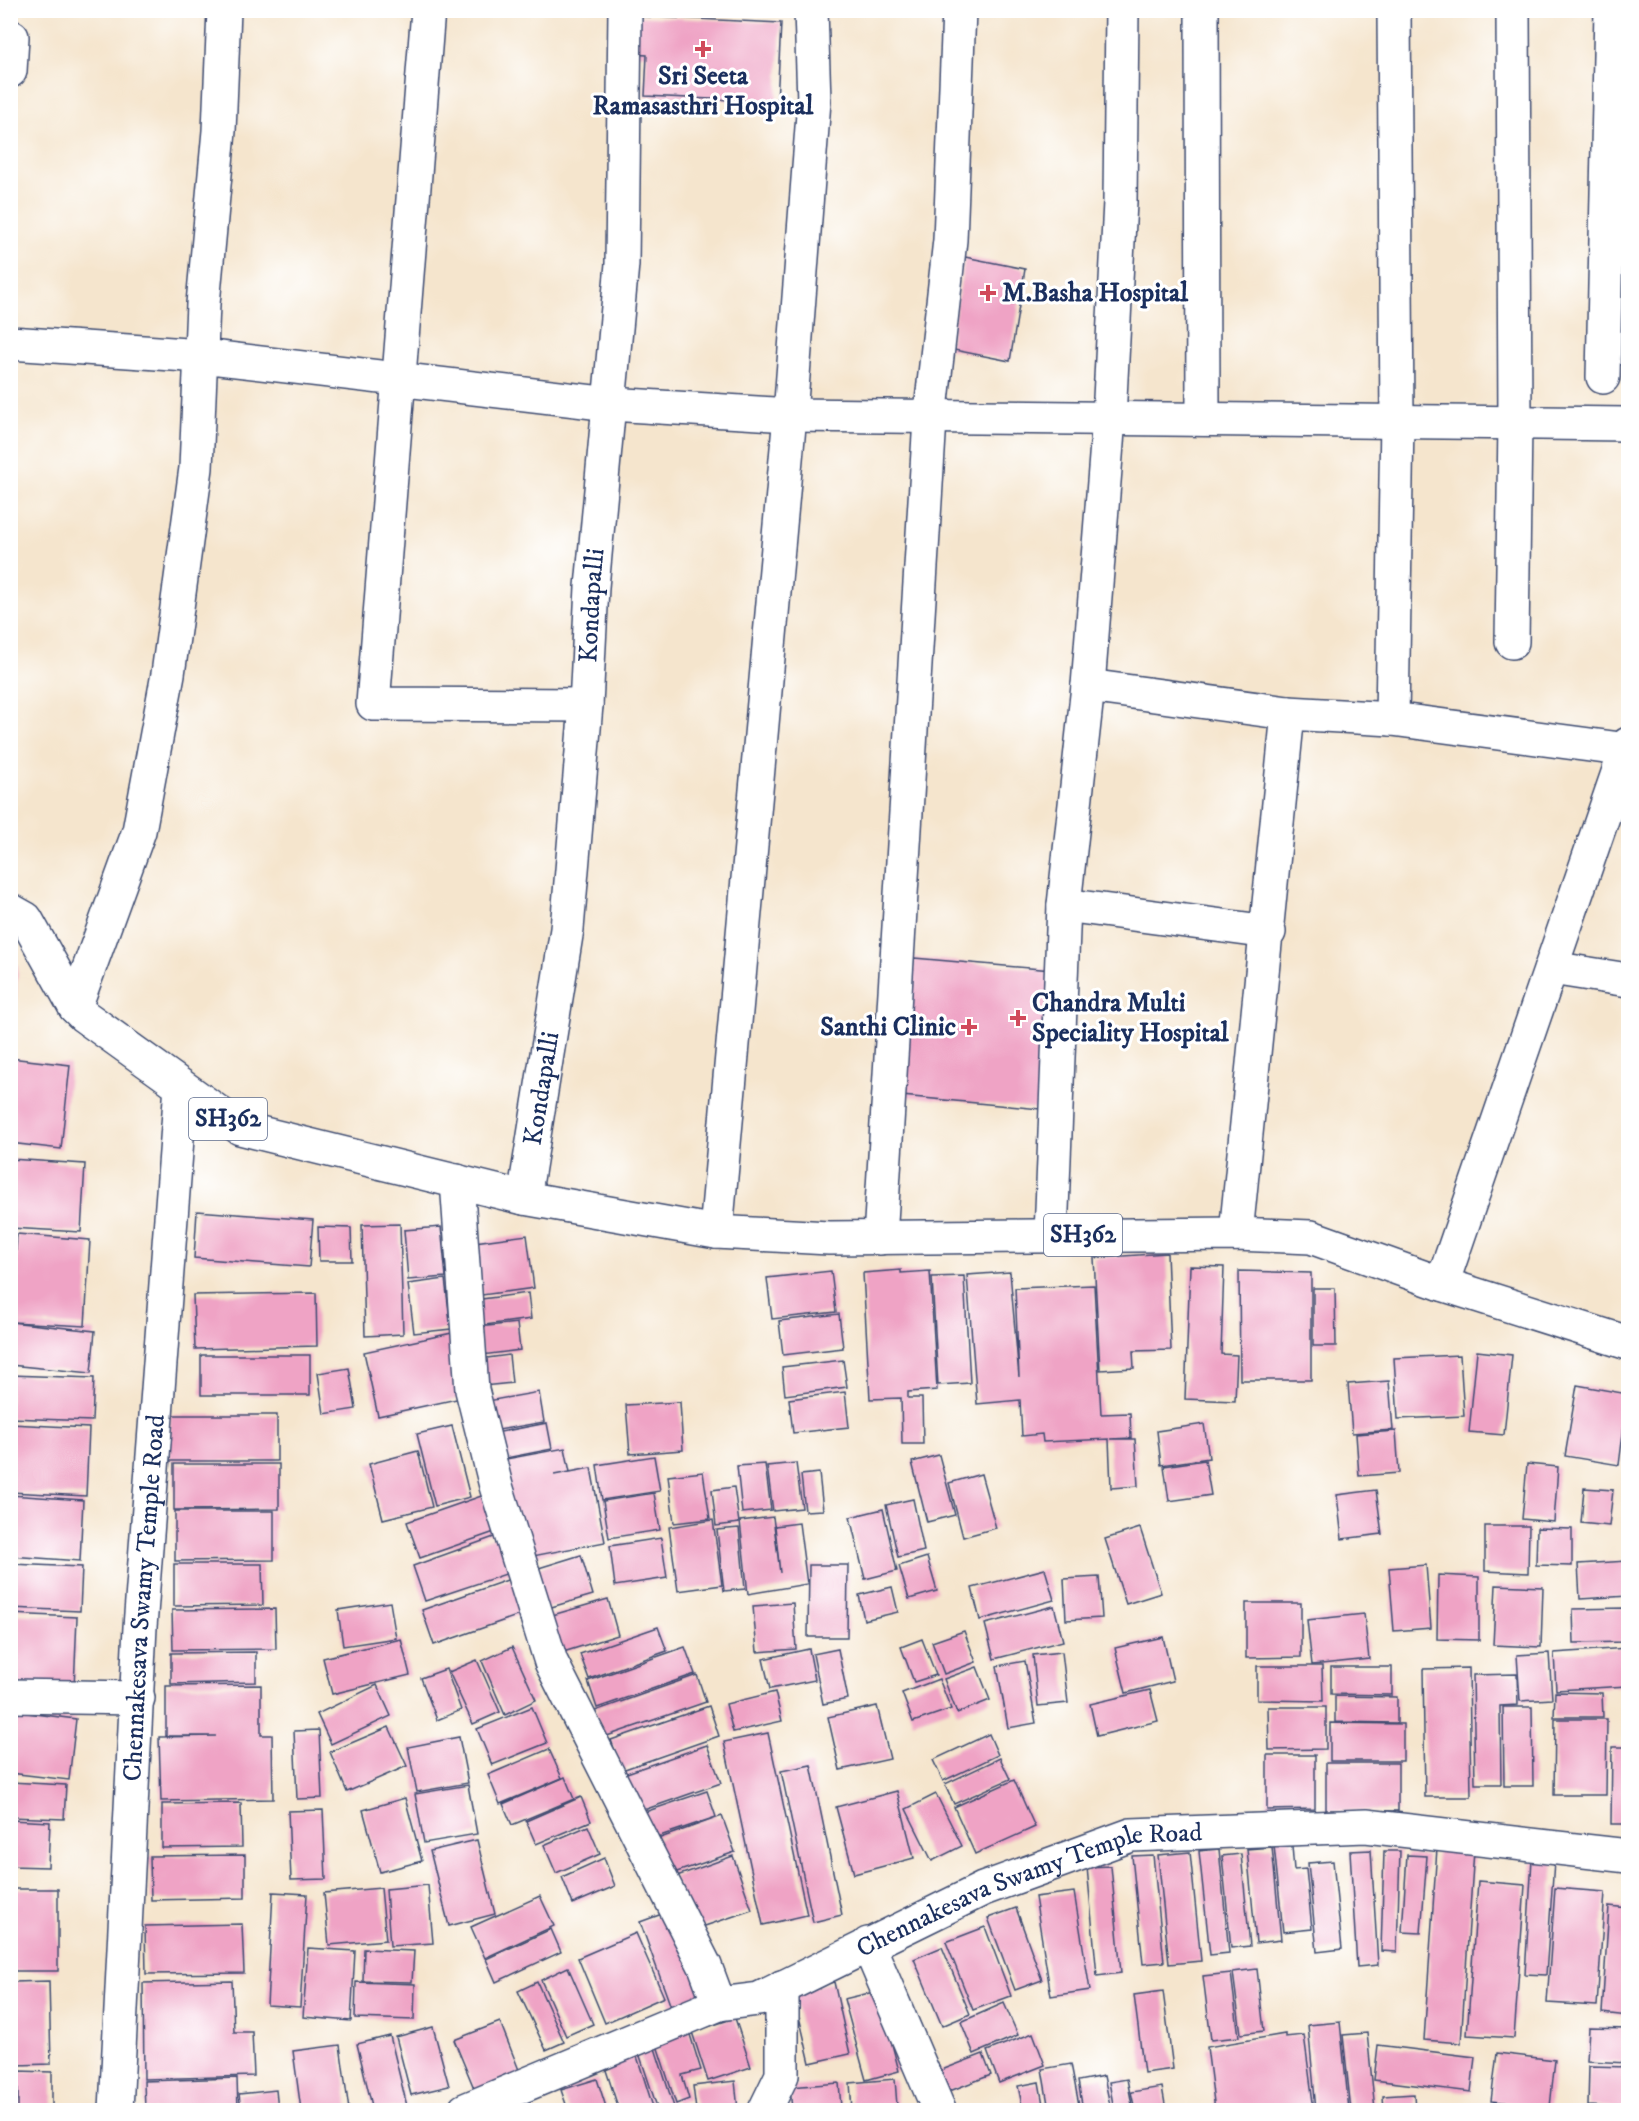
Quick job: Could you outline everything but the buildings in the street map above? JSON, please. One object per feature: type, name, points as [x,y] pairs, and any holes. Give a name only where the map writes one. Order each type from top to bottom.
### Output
[{"type":"street","points":[[75,1007],[140,831],[168,674],[196,468],[203,304],[219,131],[224,10]]},
{"type":"street","points":[[428,10],[373,704],[586,705]]},
{"type":"street","name":"Kondapalli","points":[[524,1198],[567,929],[586,705],[592,587],[622,264],[625,10]]},
{"type":"street","points":[[716,1232],[790,415],[814,101],[811,10]]},
{"type":"street","points":[[880,1238],[930,419],[950,240],[960,10]]},
{"type":"street","points":[[1051,1235],[1064,904],[1088,686],[1109,418],[1120,202],[1122,10]]},
{"type":"street","points":[[1202,10],[1203,419]]},
{"type":"street","points":[[1392,719],[1397,420],[1394,10]]},
{"type":"street","points":[[1512,642],[1515,423],[1513,10]]},
{"type":"street","points":[[1603,377],[1611,10]]},
{"type":"street","points":[[10,71],[12,37]]},
{"type":"street","points":[[10,343],[202,356],[398,381],[610,404],[790,415],[930,419],[1397,420],[1629,424]]},
{"type":"street","points":[[1088,686],[1288,713],[1392,719],[1628,748],[1442,1284]]},
{"type":"street","points":[[1236,1234],[1269,932],[1288,713]]},
{"type":"street","points":[[1064,904],[1269,932]]},
{"type":"street","name":"SH362","points":[[10,910],[26,919],[75,1007],[84,1016],[240,1128],[524,1198],[716,1232],[880,1238],[1236,1234],[1311,1237],[1442,1284],[1629,1343]]},
{"type":"street","points":[[1551,968],[1629,980]]},
{"type":"street","name":"Chennakesava Swamy Temple Road","points":[[117,2110],[140,1627],[181,1086]]},
{"type":"street","points":[[457,1182],[472,1390],[496,1486],[551,1662],[705,1966],[719,2004]]},
{"type":"street","points":[[10,1696],[138,1698]]},
{"type":"street","name":"Chennakesava Swamy Temple Road","points":[[465,2110],[719,2004],[759,1999],[983,1889],[1131,1835],[1366,1827],[1629,1856]]},
{"type":"street","points":[[868,1944],[939,2110]]},
{"type":"street","points":[[765,2110],[782,2075],[782,1987]]},
{"type":"place","name":"Sri Seeta Ramasasthri Hospital","points":[[703,49]]},
{"type":"place","name":"M.Basha Hospital","points":[[988,293]]},
{"type":"place","name":"Chandra Multi Speciality Hospital","points":[[1018,1018]]},
{"type":"place","name":"Santhi Clinic","points":[[969,1027]]}]
